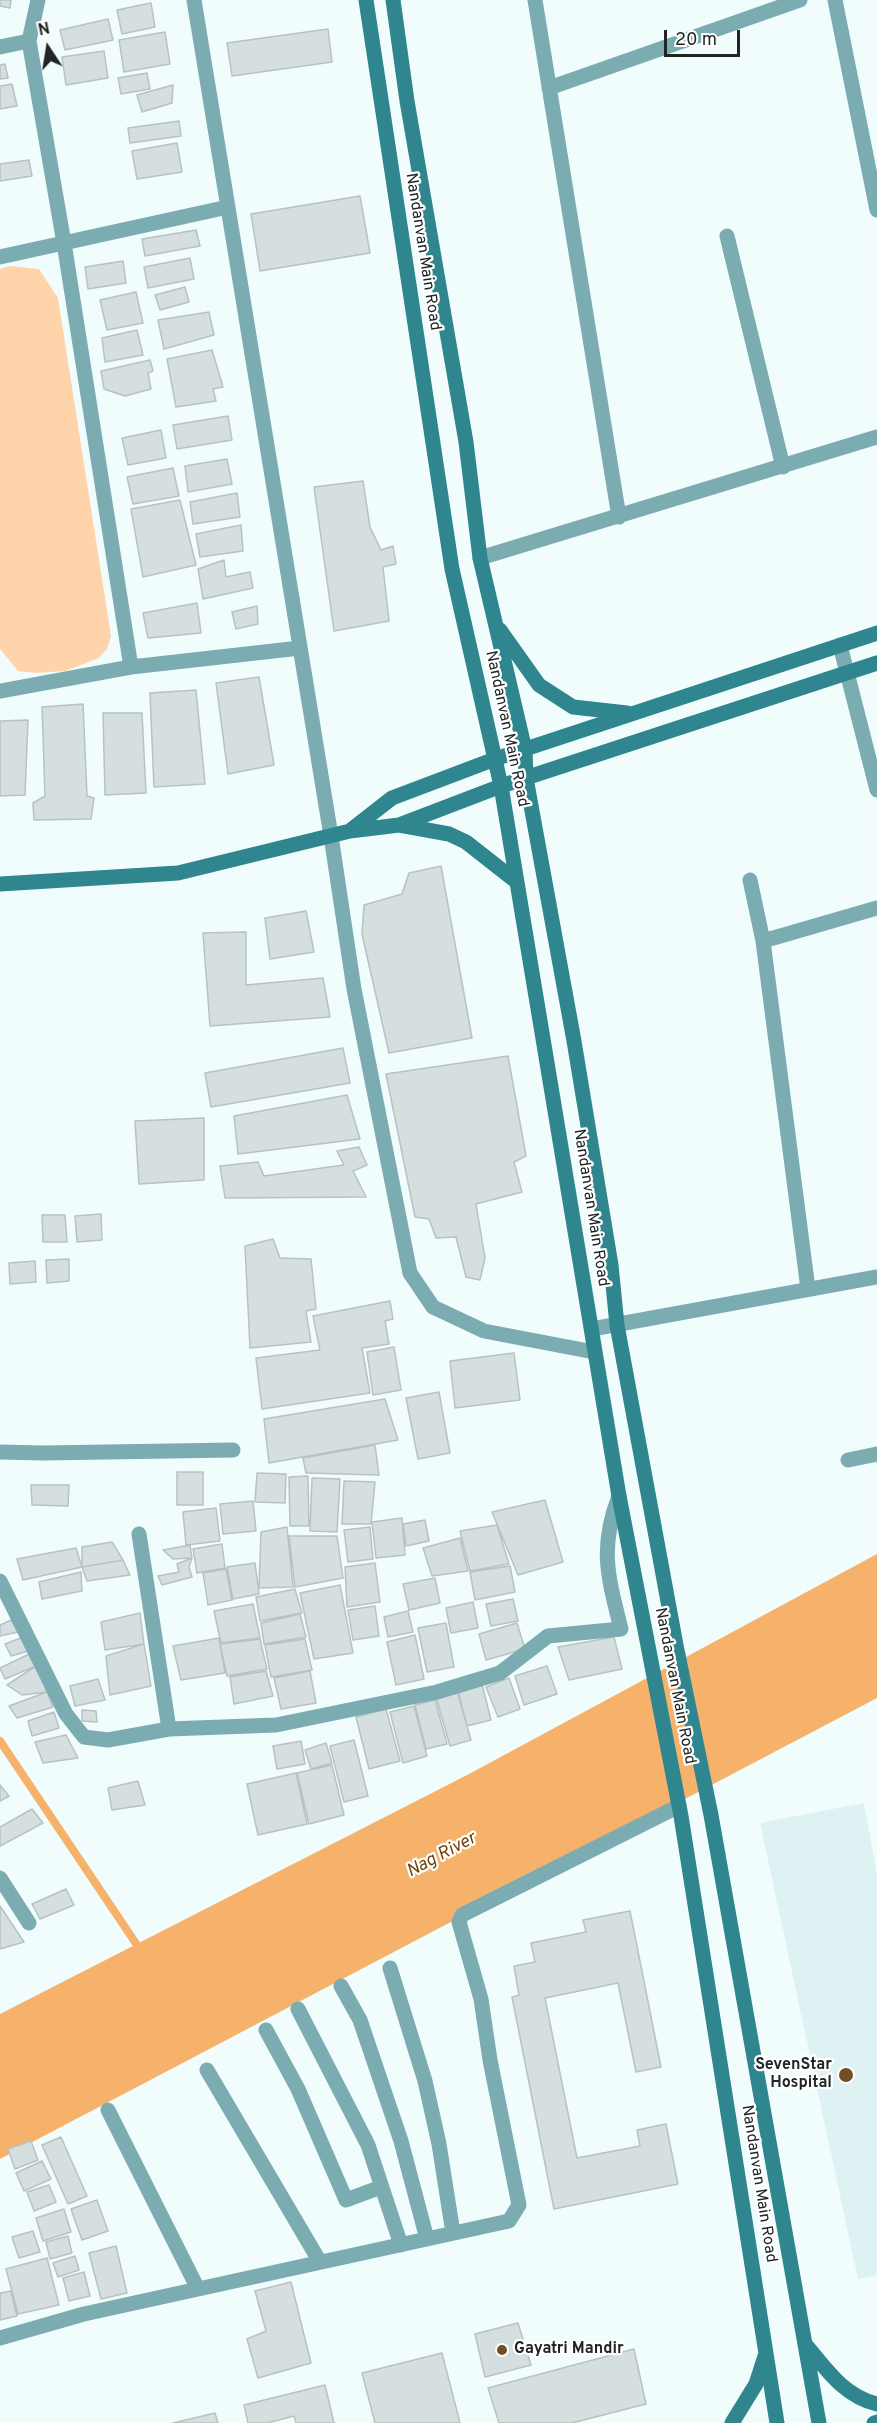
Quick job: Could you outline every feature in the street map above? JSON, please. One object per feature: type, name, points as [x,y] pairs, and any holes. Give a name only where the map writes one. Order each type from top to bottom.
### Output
[{"type":"main road","name":"Nandanvan Main Road","points":[[366,0],[452,569],[501,786],[518,882],[619,1496],[680,1811],[777,2423]]},
{"type":"main road","points":[[393,0],[407,101],[466,442],[480,558],[525,750],[526,778],[574,1041],[611,1265],[617,1325],[676,1645],[711,1815],[819,2423]]},
{"type":"main road","points":[[495,622],[538,685],[573,707],[633,714]]},
{"type":"main road","points":[[350,831],[392,798],[495,759],[877,633]]},
{"type":"main road","points":[[0,884],[178,873],[350,831],[399,825],[501,786],[877,663]]},
{"type":"main road","points":[[399,825],[449,834],[466,842],[518,882]]},
{"type":"main road","points":[[804,2343],[836,2381],[856,2397],[877,2404]]},
{"type":"main road","points":[[732,2423],[756,2384],[766,2351]]},
{"type":"street","points":[[38,0],[29,41],[64,243],[131,667]]},
{"type":"street","points":[[194,0],[332,836],[354,989],[410,1273],[433,1307],[484,1331],[594,1352]]},
{"type":"street","points":[[534,0],[619,517]]},
{"type":"street","points":[[549,88],[800,0]]},
{"type":"street","points":[[835,0],[877,210]]},
{"type":"street","points":[[0,47],[29,41]]},
{"type":"street","points":[[0,257],[228,207]]},
{"type":"street","points":[[728,236],[783,467]]},
{"type":"street","points":[[480,558],[877,438]]},
{"type":"street","points":[[840,645],[877,790]]},
{"type":"street","points":[[0,691],[131,667],[300,648]]},
{"type":"street","points":[[750,880],[763,941],[808,1289]]},
{"type":"street","points":[[763,941],[877,908]]},
{"type":"street","points":[[592,1329],[877,1277]]},
{"type":"street","points":[[0,1452],[233,1450]]},
{"type":"street","points":[[848,1460],[877,1454]]},
{"type":"street","points":[[0,1581],[66,1714],[84,1737],[108,1740],[169,1729],[276,1725],[437,1692],[500,1673],[548,1636],[621,1629],[606,1561],[610,1519],[619,1496]]},
{"type":"street","points":[[139,1534],[169,1729]]},
{"type":"street","points":[[0,2338],[84,2313],[509,2221],[519,2205],[490,2060],[481,1999],[459,1922],[462,1915],[680,1811]]},
{"type":"street","points":[[0,1878],[30,1923]]},
{"type":"street","points":[[390,1968],[425,2081],[439,2144],[453,2233]]},
{"type":"street","points":[[341,1986],[360,2020],[400,2141],[427,2239]]},
{"type":"street","points":[[298,2009],[368,2145],[401,2245]]},
{"type":"street","points":[[266,2030],[298,2089],[346,2200],[381,2187]]},
{"type":"street","points":[[207,2070],[320,2262]]},
{"type":"street","points":[[108,2110],[198,2289]]},
{"type":"shaded area","points":[[10,266],[39,269],[58,298],[111,636],[107,649],[99,658],[65,671],[36,673],[18,671],[0,649],[0,269]]},
{"type":"shaded area","name":"SevenStar Hospital","points":[[864,1803],[877,1875],[877,2275],[858,2279],[760,1823]]},
{"type":"water","name":"Nag River","points":[[877,1554],[877,1698],[0,2159],[0,2014],[469,1774]]},
{"type":"building","points":[[0,0],[11,0],[10,8],[0,6]]},
{"type":"building","points":[[151,3],[155,27],[122,34],[117,10]]},
{"type":"building","points":[[108,19],[113,40],[65,50],[60,30]]},
{"type":"building","points":[[328,29],[332,62],[232,76],[227,43]]},
{"type":"building","points":[[165,32],[170,64],[124,72],[119,40]]},
{"type":"building","points":[[104,51],[108,78],[66,85],[62,57]]},
{"type":"building","points":[[5,64],[8,78],[0,79],[0,65]]},
{"type":"building","points":[[147,73],[150,89],[121,94],[118,78]]},
{"type":"building","points":[[12,84],[17,106],[0,109],[0,86]]},
{"type":"building","points":[[173,85],[172,103],[142,112],[137,95]]},
{"type":"building","points":[[179,121],[181,136],[130,143],[128,128]]},
{"type":"building","points":[[177,143],[182,172],[137,179],[132,151]]},
{"type":"building","points":[[29,160],[32,176],[0,181],[0,164]]},
{"type":"building","points":[[360,196],[370,253],[260,271],[251,214]]},
{"type":"building","points":[[196,230],[200,246],[145,256],[142,239]]},
{"type":"building","points":[[190,258],[194,279],[148,288],[144,267]]},
{"type":"building","points":[[123,261],[126,283],[88,289],[85,267]]},
{"type":"building","points":[[185,287],[189,302],[160,310],[155,295]]},
{"type":"building","points":[[136,292],[143,323],[107,330],[100,300]]},
{"type":"building","points":[[209,312],[214,335],[164,349],[158,320]]},
{"type":"building","points":[[137,330],[143,355],[105,362],[102,338]]},
{"type":"building","points":[[212,350],[223,387],[213,389],[216,401],[176,407],[167,359]]},
{"type":"building","points":[[150,360],[153,371],[148,373],[151,389],[125,396],[104,389],[101,371]]},
{"type":"building","points":[[228,416],[232,440],[177,449],[173,425]]},
{"type":"building","points":[[161,430],[166,458],[128,465],[122,438]]},
{"type":"building","points":[[227,459],[232,484],[188,492],[185,466]]},
{"type":"building","points":[[173,468],[179,496],[133,504],[127,477]]},
{"type":"building","points":[[363,481],[370,527],[381,550],[393,546],[396,564],[383,567],[389,621],[334,631],[314,487]]},
{"type":"building","points":[[237,493],[240,517],[193,524],[190,502]]},
{"type":"building","points":[[180,500],[196,565],[143,577],[131,509]]},
{"type":"building","points":[[241,525],[243,551],[200,557],[196,534]]},
{"type":"building","points":[[224,560],[226,577],[250,572],[253,588],[203,599],[198,569]]},
{"type":"building","points":[[197,603],[201,633],[148,638],[143,613]]},
{"type":"building","points":[[257,606],[258,624],[236,629],[232,612]]},
{"type":"building","points":[[259,677],[274,765],[228,774],[216,683]]},
{"type":"building","points":[[196,690],[205,784],[154,787],[150,693]]},
{"type":"building","points":[[83,704],[87,796],[94,798],[91,819],[34,820],[33,803],[45,796],[42,707]]},
{"type":"building","points":[[103,713],[142,713],[146,793],[105,795]]},
{"type":"building","points":[[28,720],[25,795],[0,796],[0,721]]},
{"type":"building","points":[[441,866],[472,1038],[389,1053],[362,934],[364,905],[402,894],[409,873]]},
{"type":"building","points":[[306,911],[314,952],[270,959],[265,918]]},
{"type":"building","points":[[246,932],[246,985],[323,978],[330,1017],[210,1026],[203,933]]},
{"type":"building","points":[[343,1048],[350,1083],[211,1107],[205,1073]]},
{"type":"building","points":[[508,1056],[526,1156],[514,1162],[522,1192],[476,1204],[485,1258],[480,1280],[466,1277],[456,1237],[436,1238],[429,1219],[415,1217],[386,1074]]},
{"type":"building","points":[[347,1095],[360,1139],[238,1154],[234,1116]]},
{"type":"building","points":[[204,1118],[204,1180],[139,1184],[135,1121]]},
{"type":"building","points":[[359,1147],[367,1165],[353,1171],[366,1197],[225,1198],[220,1166],[258,1162],[264,1176],[344,1165],[337,1151]]},
{"type":"building","points":[[101,1214],[102,1240],[77,1242],[75,1216]]},
{"type":"building","points":[[42,1215],[65,1215],[67,1242],[43,1242]]},
{"type":"building","points":[[273,1239],[280,1258],[311,1259],[316,1309],[306,1311],[311,1342],[250,1348],[245,1246]]},
{"type":"building","points":[[69,1259],[69,1281],[47,1283],[46,1260]]},
{"type":"building","points":[[35,1261],[36,1282],[10,1284],[9,1263]]},
{"type":"building","points":[[390,1301],[393,1319],[385,1321],[389,1344],[362,1348],[370,1393],[262,1409],[256,1358],[320,1350],[313,1316]]},
{"type":"building","points":[[394,1347],[401,1390],[373,1395],[367,1352]]},
{"type":"building","points":[[514,1353],[520,1400],[455,1408],[450,1361]]},
{"type":"building","points":[[439,1392],[450,1453],[418,1459],[406,1398]]},
{"type":"building","points":[[385,1399],[398,1440],[269,1463],[264,1419]]},
{"type":"building","points":[[375,1445],[379,1475],[306,1473],[303,1458]]},
{"type":"building","points":[[177,1472],[203,1472],[203,1505],[177,1505]]},
{"type":"building","points":[[257,1473],[286,1474],[285,1503],[255,1502]]},
{"type":"building","points":[[308,1476],[309,1526],[290,1526],[289,1477]]},
{"type":"building","points":[[312,1478],[340,1479],[337,1532],[310,1531]]},
{"type":"building","points":[[344,1481],[375,1482],[371,1524],[342,1524]]},
{"type":"building","points":[[31,1485],[69,1485],[68,1506],[32,1505]]},
{"type":"building","points":[[545,1500],[563,1562],[518,1575],[492,1512]]},
{"type":"building","points":[[253,1501],[256,1531],[223,1534],[220,1504]]},
{"type":"building","points":[[216,1508],[220,1541],[186,1545],[183,1512]]},
{"type":"building","points":[[402,1518],[405,1555],[376,1558],[372,1522]]},
{"type":"building","points":[[425,1520],[429,1541],[406,1546],[403,1524]]},
{"type":"building","points":[[497,1525],[509,1564],[470,1571],[460,1531]]},
{"type":"building","points":[[287,1527],[293,1587],[259,1588],[261,1532]]},
{"type":"building","points":[[370,1527],[373,1559],[348,1562],[344,1530]]},
{"type":"building","points":[[289,1536],[337,1536],[343,1578],[295,1587]]},
{"type":"building","points":[[460,1538],[468,1571],[432,1576],[423,1548]]},
{"type":"building","points":[[112,1542],[123,1560],[82,1567],[82,1547]]},
{"type":"building","points":[[222,1544],[225,1568],[197,1573],[193,1549]]},
{"type":"building","points":[[190,1545],[192,1558],[173,1559],[163,1550]]},
{"type":"building","points":[[76,1548],[82,1567],[23,1580],[17,1559]]},
{"type":"building","points":[[192,1558],[189,1567],[192,1577],[162,1585],[158,1576],[179,1572],[177,1564]]},
{"type":"building","points":[[123,1560],[130,1575],[87,1581],[82,1567]]},
{"type":"building","points":[[255,1563],[259,1594],[233,1599],[227,1567]]},
{"type":"building","points":[[375,1563],[380,1602],[347,1607],[345,1567]]},
{"type":"building","points":[[510,1566],[515,1592],[475,1600],[470,1572]]},
{"type":"building","points":[[226,1569],[232,1600],[208,1605],[203,1573]]},
{"type":"building","points":[[81,1572],[82,1591],[42,1599],[39,1582]]},
{"type":"building","points":[[435,1578],[440,1603],[409,1610],[403,1584]]},
{"type":"building","points":[[340,1585],[353,1653],[314,1659],[300,1593]]},
{"type":"building","points":[[295,1589],[302,1613],[260,1621],[256,1597]]},
{"type":"building","points":[[513,1599],[518,1621],[491,1626],[486,1604]]},
{"type":"building","points":[[473,1602],[478,1628],[451,1633],[446,1608]]},
{"type":"building","points":[[253,1604],[260,1638],[221,1643],[214,1611]]},
{"type":"building","points":[[375,1606],[379,1636],[353,1640],[348,1610]]},
{"type":"building","points":[[408,1611],[413,1632],[388,1637],[384,1617]]},
{"type":"building","points":[[140,1613],[144,1644],[105,1650],[101,1622]]},
{"type":"building","points":[[300,1614],[306,1637],[264,1644],[261,1623]]},
{"type":"building","points":[[11,1620],[18,1632],[0,1636],[0,1625]]},
{"type":"building","points":[[446,1623],[454,1667],[427,1672],[418,1628]]},
{"type":"building","points":[[517,1623],[525,1649],[486,1660],[479,1634]]},
{"type":"building","points":[[415,1635],[424,1679],[396,1685],[387,1642]]},
{"type":"building","points":[[26,1636],[32,1650],[11,1656],[5,1644]]},
{"type":"building","points":[[614,1637],[622,1669],[569,1680],[558,1647]]},
{"type":"building","points":[[219,1638],[225,1673],[181,1680],[173,1646]]},
{"type":"building","points":[[260,1639],[267,1669],[227,1676],[220,1644]]},
{"type":"building","points":[[305,1639],[312,1670],[271,1677],[265,1645]]},
{"type":"building","points":[[144,1644],[151,1686],[110,1695],[106,1656]]},
{"type":"building","points":[[29,1654],[36,1666],[5,1679],[0,1668]]},
{"type":"building","points":[[36,1666],[47,1692],[22,1695],[7,1685]]},
{"type":"building","points":[[547,1666],[557,1694],[524,1705],[515,1676]]},
{"type":"building","points":[[266,1671],[273,1696],[234,1704],[230,1677]]},
{"type":"building","points":[[310,1671],[316,1703],[281,1709],[274,1678]]},
{"type":"building","points":[[509,1678],[520,1709],[498,1717],[486,1687]]},
{"type":"building","points":[[98,1679],[105,1700],[75,1706],[70,1686]]},
{"type":"building","points":[[482,1684],[491,1720],[467,1726],[458,1691]]},
{"type":"building","points":[[457,1691],[471,1740],[450,1746],[436,1697]]},
{"type":"building","points":[[47,1692],[53,1707],[17,1718],[9,1706]]},
{"type":"building","points":[[435,1700],[447,1744],[426,1749],[415,1705]]},
{"type":"building","points":[[414,1706],[427,1756],[403,1763],[390,1712]]},
{"type":"building","points":[[386,1709],[400,1761],[369,1769],[356,1717]]},
{"type":"building","points":[[82,1710],[96,1711],[97,1722],[82,1721]]},
{"type":"building","points":[[54,1712],[59,1728],[32,1736],[28,1721]]},
{"type":"building","points":[[66,1735],[78,1758],[43,1763],[35,1742]]},
{"type":"building","points":[[354,1740],[368,1796],[344,1802],[330,1746]]},
{"type":"building","points":[[301,1741],[305,1764],[277,1769],[273,1746]]},
{"type":"building","points":[[326,1743],[332,1763],[311,1769],[305,1750]]},
{"type":"building","points":[[332,1765],[344,1815],[309,1824],[297,1773]]},
{"type":"building","points":[[296,1773],[307,1824],[258,1835],[247,1784]]},
{"type":"building","points":[[138,1781],[145,1805],[112,1810],[108,1788]]},
{"type":"building","points":[[0,1785],[9,1796],[0,1801]]},
{"type":"building","points":[[32,1809],[43,1823],[0,1846],[0,1827]]},
{"type":"building","points":[[66,1889],[74,1905],[40,1919],[32,1904]]},
{"type":"building","points":[[0,1906],[24,1942],[0,1949]]},
{"type":"building","points":[[630,1911],[661,2067],[636,2072],[618,1983],[545,1998],[577,2158],[640,2146],[637,2130],[666,2124],[678,2184],[554,2209],[512,1997],[519,1995],[514,1966],[535,1962],[531,1943],[586,1932],[583,1920]]},
{"type":"building","points":[[61,2137],[87,2196],[68,2204],[42,2145]]},
{"type":"building","points":[[31,2141],[38,2160],[15,2169],[8,2149]]},
{"type":"building","points":[[42,2161],[51,2179],[24,2191],[16,2173]]},
{"type":"building","points":[[49,2185],[56,2202],[34,2211],[27,2192]]},
{"type":"building","points":[[97,2200],[108,2231],[82,2240],[71,2209]]},
{"type":"building","points":[[64,2209],[71,2232],[43,2241],[36,2218]]},
{"type":"building","points":[[33,2231],[40,2252],[19,2258],[12,2237]]},
{"type":"building","points":[[68,2236],[72,2253],[50,2259],[46,2242]]},
{"type":"building","points":[[116,2246],[127,2293],[101,2299],[89,2253]]},
{"type":"building","points":[[75,2256],[79,2270],[58,2277],[53,2263]]},
{"type":"building","points":[[47,2258],[59,2305],[18,2314],[6,2269]]},
{"type":"building","points":[[84,2272],[90,2296],[69,2301],[63,2278]]},
{"type":"building","points":[[291,2282],[311,2363],[258,2378],[247,2339],[266,2331],[255,2291]]},
{"type":"building","points":[[11,2291],[17,2316],[0,2320],[0,2293]]},
{"type":"building","name":"Gayatri Mandir","points":[[518,2323],[531,2365],[485,2377],[475,2334]]},
{"type":"building","points":[[634,2349],[646,2404],[572,2423],[499,2423],[488,2388]]},
{"type":"building","points":[[442,2353],[460,2423],[375,2423],[362,2373]]},
{"type":"building","points":[[325,2385],[334,2423],[296,2423],[294,2416],[267,2423],[248,2423],[244,2405]]},
{"type":"building","points":[[215,2413],[218,2423],[173,2423]]},
{"type":"waterway","points":[[0,1741],[141,1951]]},
{"type":"place","name":"SevenStar Hospital","points":[[846,2075]]},
{"type":"place","name":"Gayatri Mandir","points":[[502,2350]]}]
